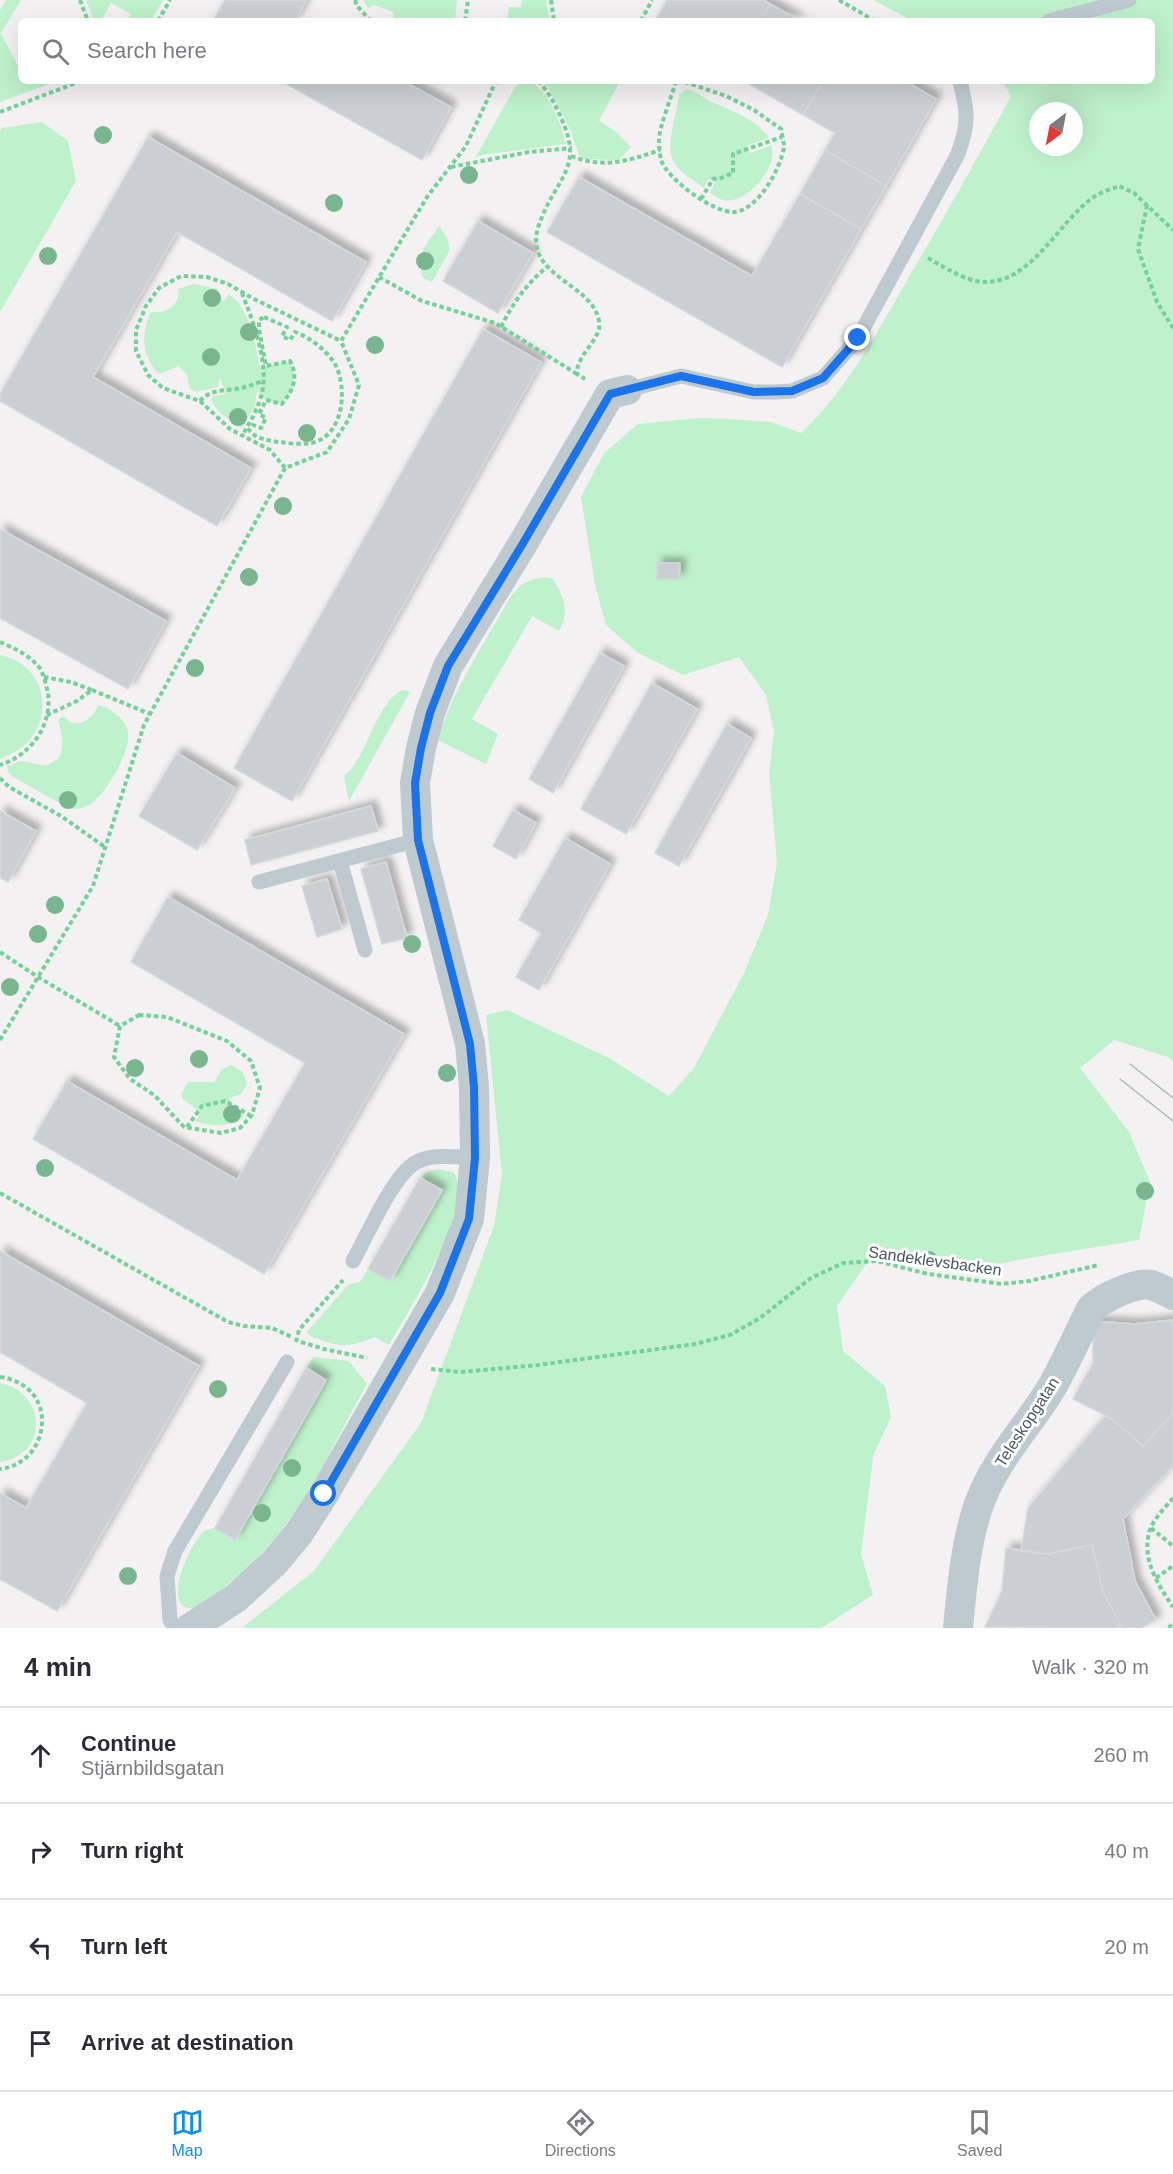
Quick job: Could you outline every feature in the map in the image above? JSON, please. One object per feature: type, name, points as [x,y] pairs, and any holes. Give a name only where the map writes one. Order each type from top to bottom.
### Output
[{"type":"street","points":[[190,1628],[236,1598],[275,1562],[299,1533],[440,1293],[469,1219],[475,1158],[474,1087],[470,1044],[418,840],[415,783],[421,748],[430,713],[448,666],[619,392]]},
{"type":"street","name":"Teleskopgatan","points":[[958,1628],[963,1580],[978,1506],[990,1478],[1051,1388],[1091,1309],[1099,1301],[1131,1288],[1150,1285],[1173,1295]]},
{"type":"lane","points":[[1060,18],[1129,0]]},
{"type":"lane","points":[[619,392],[681,376],[754,392],[792,391],[823,378],[858,338],[958,154],[965,134],[968,114],[961,84]]},
{"type":"lane","points":[[259,882],[418,840]]},
{"type":"lane","points":[[340,861],[365,950]]},
{"type":"lane","points":[[353,1261],[391,1191],[416,1162],[449,1156],[475,1158]]},
{"type":"lane","points":[[175,1628],[170,1620],[166,1575],[175,1551],[287,1362]]},
{"type":"path","points":[[80,0],[87,18]]},
{"type":"path","points":[[160,18],[170,0]]},
{"type":"path","points":[[355,0],[357,6],[368,18]]},
{"type":"path","points":[[465,18],[468,0]]},
{"type":"path","points":[[552,0],[554,18]]},
{"type":"path","points":[[643,18],[652,0]]},
{"type":"path","points":[[839,0],[870,18]]},
{"type":"path","points":[[0,112],[73,84]]},
{"type":"path","points":[[341,341],[427,197],[466,146],[494,84]]},
{"type":"path","points":[[540,84],[555,104],[572,148],[569,164],[539,226],[536,239],[538,251],[550,270],[577,289],[595,309],[600,322],[598,332],[577,366],[577,374]]},
{"type":"path","points":[[675,84],[658,139],[662,162],[677,183],[708,204],[734,213],[749,206],[768,186],[780,163],[784,145],[781,129],[754,110],[726,96],[691,84]]},
{"type":"path","points":[[700,199],[714,179],[733,173],[733,154],[782,137]]},
{"type":"path","points":[[450,167],[529,152],[572,148]]},
{"type":"path","points":[[571,156],[592,162],[622,163],[660,150]]},
{"type":"path","points":[[909,246],[970,280],[1004,279],[1025,269],[1097,195],[1119,186],[1134,193],[1173,230]]},
{"type":"path","points":[[1147,204],[1138,249],[1157,302],[1173,328]]},
{"type":"path","points":[[501,327],[519,295],[534,277],[548,266]]},
{"type":"path","points":[[0,1040],[93,886],[144,725],[150,714],[285,468],[327,452],[349,419],[359,385],[341,341],[228,284],[207,277],[181,276],[159,288],[146,306],[136,330],[136,351],[148,375],[163,388],[200,401],[230,429],[270,450],[285,468]]},
{"type":"path","points":[[379,277],[422,301],[495,323],[577,374],[619,392]]},
{"type":"path","points":[[242,292],[254,323],[264,375],[258,406],[242,436]]},
{"type":"path","points":[[264,317],[287,327],[282,336],[290,340],[295,333],[300,334],[326,353],[335,365],[342,390],[339,417],[324,437],[312,443],[264,440],[250,433],[250,427],[253,425],[261,428],[266,418],[259,414],[266,400],[282,404],[294,388],[294,380],[290,361],[266,366],[259,329],[259,320],[264,317]]},
{"type":"path","points":[[200,401],[206,395],[218,390],[236,389],[263,381]]},
{"type":"path","points":[[0,642],[20,651],[39,668],[44,677],[48,700],[47,715],[40,734],[28,749],[0,765]]},
{"type":"path","points":[[44,677],[71,682],[150,714]]},
{"type":"path","points":[[47,715],[77,701],[92,690]]},
{"type":"path","points":[[0,778],[9,787],[61,816],[105,847]]},
{"type":"path","points":[[0,952],[120,1026]]},
{"type":"path","points":[[139,1015],[167,1017],[227,1041],[251,1061],[260,1088],[251,1116],[240,1128],[221,1133],[184,1126],[154,1095],[130,1079],[114,1056],[120,1026],[139,1015]]},
{"type":"path","points":[[187,1127],[202,1106],[225,1101],[251,1116]]},
{"type":"path","points":[[0,1193],[228,1322],[244,1326],[272,1328],[296,1340],[324,1349],[370,1359]]},
{"type":"path","name":"Sandeklevsbacken","points":[[426,1368],[462,1372],[538,1365],[695,1344],[730,1335],[760,1318],[811,1278],[843,1263],[877,1261],[928,1274],[1002,1284],[1029,1281],[1108,1263]]},
{"type":"path","points":[[294,1347],[299,1330],[335,1289]]},
{"type":"path","points":[[0,1377],[10,1379],[36,1396],[42,1410],[42,1429],[34,1448],[23,1460],[9,1468],[0,1469]]},
{"type":"path","points":[[1172,1501],[1151,1528],[1147,1556],[1156,1578],[1173,1607]]},
{"type":"path","points":[[1151,1528],[1173,1546]]},
{"type":"path","points":[[1156,1578],[1173,1566]]},
{"type":"path","points":[[1169,1628],[1173,1622]]},
{"type":"green space","points":[[6,0],[21,0],[1,33],[18,66],[18,84],[49,84],[0,102],[0,10]]},
{"type":"green space","points":[[86,0],[163,0],[153,18],[129,18],[131,14],[111,3],[103,18],[93,18]]},
{"type":"green space","points":[[363,0],[457,0],[455,18],[394,18],[393,12],[374,5],[368,8]]},
{"type":"green space","points":[[522,0],[546,0],[549,18],[507,18],[509,7],[521,7]]},
{"type":"green space","points":[[873,0],[1173,0],[1173,1061],[1168,1057],[1114,1040],[1080,1068],[1129,1132],[1150,1182],[1139,1240],[1012,1261],[969,1271],[898,1255],[874,1253],[837,1306],[843,1351],[885,1386],[891,1417],[873,1456],[861,1555],[873,1595],[821,1628],[242,1628],[314,1571],[421,1423],[494,1226],[502,1175],[486,1015],[507,1010],[609,1058],[669,1096],[694,1068],[744,973],[768,915],[777,863],[769,772],[774,732],[766,695],[739,657],[683,675],[638,653],[606,625],[595,585],[581,497],[604,453],[638,424],[700,418],[730,419],[771,422],[801,433],[832,400],[858,363],[1011,96],[1004,84],[1155,84],[1155,18],[907,18]]},
{"type":"green space","points":[[520,84],[533,84],[547,96],[561,126],[566,144],[482,155],[475,158],[515,87]]},
{"type":"green space","points":[[545,84],[618,84],[599,121],[615,131],[631,147],[620,159],[615,160],[585,159],[579,155],[569,127]]},
{"type":"green space","points":[[686,89],[750,120],[769,138],[746,146],[750,153],[771,145],[772,154],[771,163],[759,183],[741,197],[732,200],[720,199],[710,193],[715,182],[708,179],[704,188],[674,163],[670,151],[671,136],[679,95]]},
{"type":"green space","points":[[42,122],[68,141],[76,181],[0,312],[0,131],[2,128]]},
{"type":"green space","points":[[439,226],[447,238],[450,250],[432,282],[423,278],[420,262],[423,250]]},
{"type":"green space","points":[[194,284],[218,289],[215,297],[224,301],[229,294],[237,301],[251,328],[260,367],[290,361],[293,367],[294,384],[282,404],[266,400],[257,391],[255,406],[242,428],[224,416],[211,400],[213,396],[226,394],[220,378],[218,387],[197,392],[190,389],[187,375],[179,366],[159,374],[146,352],[145,328],[151,312],[162,312],[171,308],[177,300],[178,289]]},
{"type":"green space","points":[[546,577],[553,579],[563,598],[565,611],[562,624],[559,631],[532,616],[472,719],[498,734],[486,764],[438,740],[461,684],[509,599],[523,584]]},
{"type":"green space","points":[[0,655],[26,667],[35,678],[43,703],[37,729],[28,742],[19,750],[0,759]]},
{"type":"green space","points":[[403,690],[410,692],[349,801],[344,776],[359,757],[386,706]]},
{"type":"green space","points":[[98,705],[121,718],[128,733],[128,741],[117,771],[92,803],[82,808],[70,809],[8,772],[7,766],[21,761],[43,765],[53,762],[61,753],[62,746],[58,720],[63,716],[74,723],[84,722],[92,716]]},
{"type":"green space","points":[[231,1065],[243,1072],[247,1084],[241,1094],[230,1098],[232,1106],[243,1113],[243,1117],[238,1121],[220,1125],[195,1121],[201,1113],[182,1098],[188,1082],[214,1082],[222,1069]]},
{"type":"green space","points":[[438,1169],[453,1172],[458,1187],[456,1207],[449,1232],[424,1285],[389,1345],[375,1337],[342,1345],[310,1336],[307,1332],[349,1284],[360,1282],[368,1269],[391,1281],[442,1191],[420,1178],[429,1171]]},
{"type":"green space","points":[[314,1357],[349,1361],[367,1384],[302,1501],[276,1537],[251,1564],[206,1603],[194,1608],[184,1606],[179,1599],[178,1587],[186,1560],[193,1547],[206,1530],[214,1528],[235,1539],[326,1380],[306,1368]]},
{"type":"green space","points":[[0,1383],[16,1389],[27,1398],[34,1410],[36,1423],[34,1436],[27,1448],[16,1457],[0,1462]]},
{"type":"building","points":[[225,0],[306,0],[297,18],[215,18]]},
{"type":"building","points":[[667,0],[763,0],[770,4],[763,18],[657,18]]},
{"type":"building","points":[[770,4],[795,18],[763,18]]},
{"type":"building","points":[[286,84],[409,84],[451,107],[422,160]]},
{"type":"building","points":[[749,84],[821,84],[803,115]]},
{"type":"building","points":[[821,84],[910,84],[936,99],[886,186],[825,150],[835,133],[803,115]]},
{"type":"building","points":[[148,137],[366,262],[332,321],[177,232],[93,377],[251,468],[217,526],[0,401],[0,394]]},
{"type":"building","points":[[825,150],[886,186],[861,229],[800,194]]},
{"type":"building","points":[[579,177],[752,276],[800,194],[861,229],[782,367],[547,232]]},
{"type":"building","points":[[478,221],[533,253],[498,313],[443,281]]},
{"type":"building","points":[[483,329],[541,362],[292,801],[234,768]]},
{"type":"building","points":[[0,529],[166,621],[128,689],[0,618]]},
{"type":"building","points":[[657,563],[680,563],[679,579],[657,579]]},
{"type":"building","points":[[600,653],[624,666],[553,793],[529,779]]},
{"type":"building","points":[[652,683],[697,709],[626,834],[581,809]]},
{"type":"building","points":[[727,724],[751,738],[679,866],[655,853]]},
{"type":"building","points":[[177,753],[235,788],[197,850],[139,816]]},
{"type":"building","points":[[371,806],[378,831],[251,865],[245,840]]},
{"type":"building","points":[[513,810],[536,823],[516,859],[493,846]]},
{"type":"building","points":[[0,811],[36,831],[8,882],[0,878]]},
{"type":"building","points":[[565,838],[610,864],[539,990],[516,977],[541,933],[519,920]]},
{"type":"building","points":[[386,862],[407,938],[382,944],[361,869]]},
{"type":"building","points":[[327,879],[342,929],[317,937],[302,886]]},
{"type":"building","points":[[168,897],[404,1034],[264,1274],[33,1139],[67,1081],[237,1180],[305,1063],[131,962]]},
{"type":"building","points":[[420,1178],[442,1190],[390,1281],[368,1269]]},
{"type":"building","points":[[0,1251],[199,1366],[57,1611],[0,1579],[0,1493],[26,1508],[87,1403],[0,1352]]},
{"type":"building","points":[[1173,1320],[1173,1413],[1143,1446],[1111,1418],[1073,1399],[1093,1363],[1093,1321],[1134,1324]]},
{"type":"building","points":[[306,1368],[326,1380],[235,1540],[215,1528]]},
{"type":"building","points":[[1173,1413],[1173,1465],[1123,1519],[1135,1581],[1156,1620],[1141,1628],[1116,1628],[1121,1625],[1103,1592],[1092,1545],[1048,1554],[1021,1551],[1028,1508],[1105,1416],[1111,1418],[1143,1446]]},
{"type":"building","points":[[1092,1545],[1103,1592],[1121,1625],[1116,1628],[985,1627],[1002,1591],[1006,1548],[1048,1554]]},
{"type":"tram line","points":[[1130,1064],[1173,1098]]},
{"type":"tram line","points":[[1120,1079],[1173,1121]]},
{"type":"route","points":[[324,1494],[440,1293],[469,1219],[475,1158],[474,1087],[470,1044],[418,840],[416,817],[415,783],[421,748],[430,713],[448,666],[610,394],[681,376],[754,392],[792,391],[823,378],[858,338]]}]
